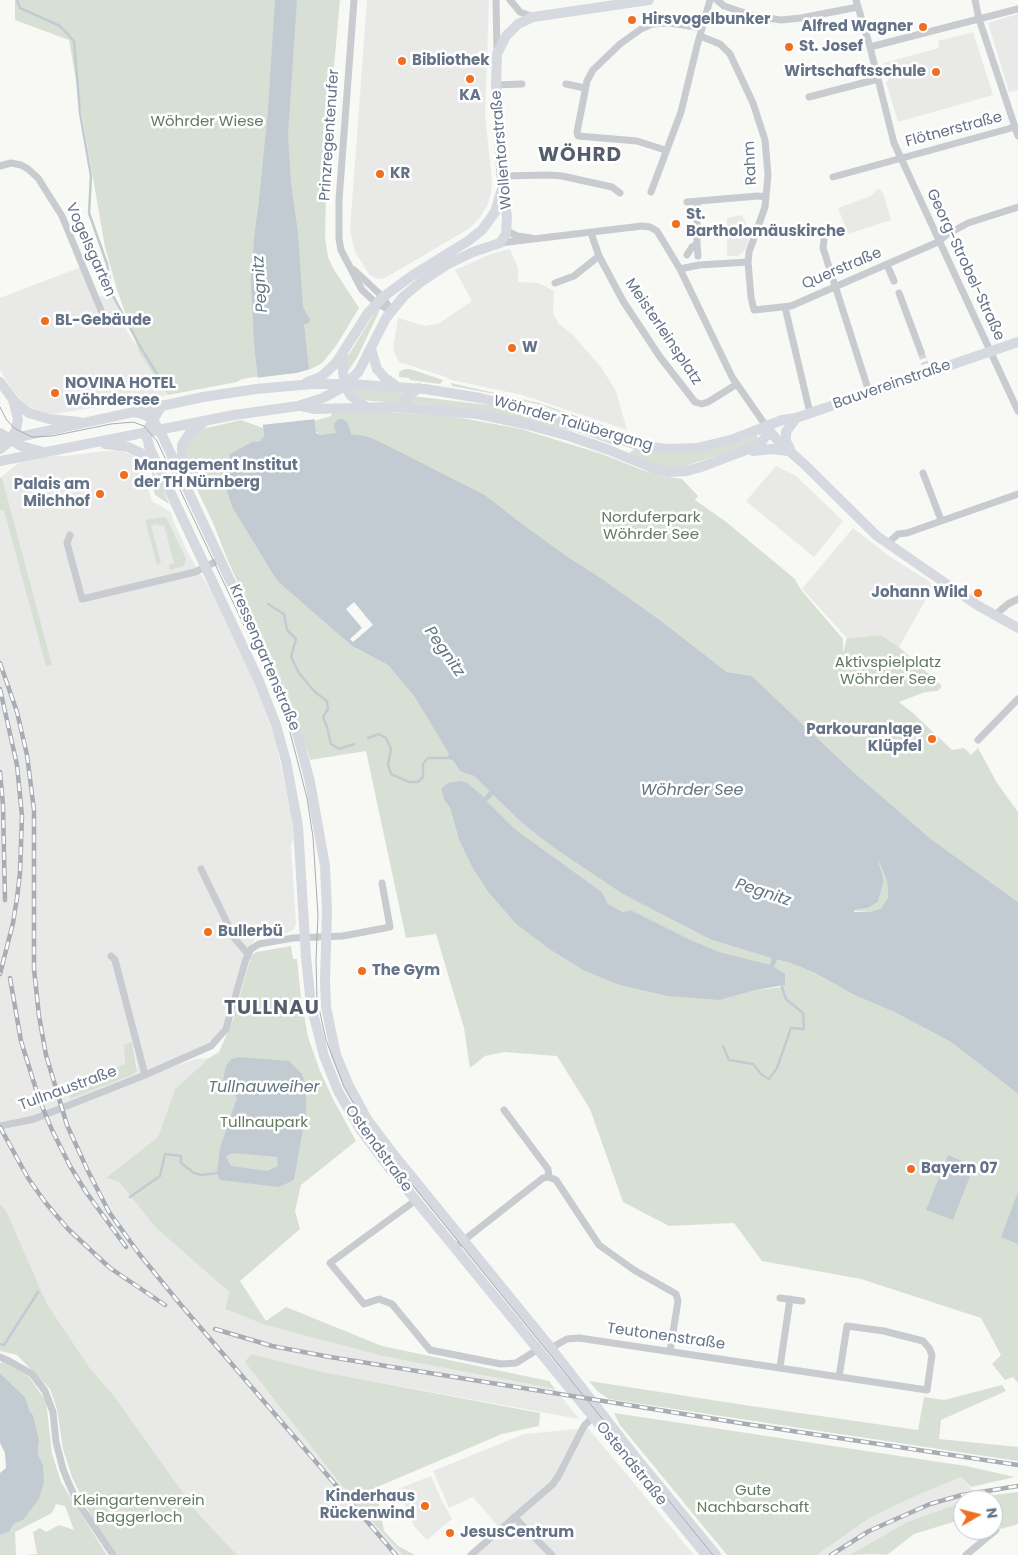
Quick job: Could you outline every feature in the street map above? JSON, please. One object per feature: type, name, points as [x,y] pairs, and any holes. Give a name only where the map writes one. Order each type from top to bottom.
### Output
[{"type":"main road","points":[[497,54],[503,40],[512,29],[521,22],[533,17],[649,0]]},
{"type":"main road","name":"Wollentorstraße","points":[[497,54],[496,85],[502,182],[506,201],[508,231],[500,243]]},
{"type":"main road","points":[[6,439],[90,423],[162,405],[256,389],[312,383],[330,369],[343,354],[362,322],[379,300],[413,275],[468,241],[482,230],[498,205],[502,182]]},
{"type":"main road","points":[[468,241],[473,252]]},
{"type":"main road","points":[[0,461],[259,410],[315,404],[345,385],[359,371],[391,311],[410,290],[448,264],[473,252],[500,243]]},
{"type":"main road","name":"Bauvereinstraße","points":[[766,426],[787,418],[796,418],[870,392],[927,369],[1018,342]]},
{"type":"main road","points":[[371,348],[373,361],[379,373],[398,386]]},
{"type":"main road","points":[[343,354],[345,385],[351,396],[365,407]]},
{"type":"main road","points":[[0,382],[12,399],[25,411],[40,418],[90,423]]},
{"type":"main road","name":"Wöhrder Talübergang","points":[[312,383],[398,386],[480,398],[522,407],[632,443],[656,448],[697,448],[734,439],[766,426],[767,434],[763,442],[730,456],[687,471],[669,472],[655,469],[568,436],[518,422],[460,412],[315,404]]},
{"type":"main road","points":[[411,408],[404,399],[419,388]]},
{"type":"main road","points":[[0,449],[18,423],[12,399]]},
{"type":"main road","name":"Kressengartenstraße","points":[[162,405],[152,419],[148,432],[148,445],[262,686],[276,724],[286,760],[295,800],[298,826],[305,937]]},
{"type":"main road","points":[[134,412],[152,419]]},
{"type":"main road","points":[[792,452],[786,441],[786,432],[796,418]]},
{"type":"main road","name":"Kressengartenstraße","points":[[152,419],[159,429],[221,560],[283,694],[296,728],[312,790],[324,860],[327,936]]},
{"type":"main road","name":"Kressengartenstraße","points":[[198,511],[194,488],[182,462],[181,450],[186,437],[205,421]]},
{"type":"main road","points":[[766,426],[780,443],[792,452],[872,533],[977,605],[1018,628]]},
{"type":"main road","points":[[6,439],[21,446],[43,452]]},
{"type":"main road","points":[[94,443],[128,447],[154,459]]},
{"type":"main road","points":[[609,450],[625,449],[632,443]]},
{"type":"main road","points":[[730,456],[768,449],[792,452]]},
{"type":"main road","name":"Ostendstraße","points":[[327,936],[326,1007],[336,1055],[348,1086],[379,1135],[551,1348],[584,1391],[594,1412],[706,1555]]},
{"type":"main road","name":"Ostendstraße","points":[[305,937],[307,972],[314,1021],[324,1056],[348,1110],[365,1136],[537,1350],[571,1390],[594,1412],[716,1555]]},
{"type":"main road","points":[[537,1350],[551,1348]]},
{"type":"street","name":"Prinzregentenufer","points":[[354,0],[337,221],[341,250],[352,269],[391,311]]},
{"type":"street","points":[[496,0],[497,54]]},
{"type":"street","points":[[510,0],[520,12],[533,17]]},
{"type":"street","points":[[651,192],[665,150],[681,112],[710,0]]},
{"type":"street","points":[[716,0],[724,6],[736,10],[762,18],[781,20],[812,16],[857,4]]},
{"type":"street","points":[[734,0],[736,10]]},
{"type":"street","points":[[975,0],[979,19],[1018,136]]},
{"type":"street","name":"Georg-Strobel-Straße","points":[[857,4],[870,47],[894,143],[938,242],[1018,411]]},
{"type":"street","points":[[870,47],[1018,9]]},
{"type":"street","name":"Rahm","points":[[665,150],[637,141],[578,136],[577,132],[585,88],[593,70],[620,44],[642,29],[652,24],[666,22],[701,32],[728,51],[753,104],[763,132],[768,175],[766,197],[762,217],[749,252],[748,262],[754,310]]},
{"type":"street","points":[[810,97],[878,79]]},
{"type":"street","points":[[496,85],[522,84]]},
{"type":"street","points":[[566,84],[585,88]]},
{"type":"street","name":"Flötnerstraße","points":[[900,158],[1015,127]]},
{"type":"street","points":[[833,177],[900,158]]},
{"type":"street","name":"Vogelsgarten","points":[[0,166],[11,163],[20,165],[38,178],[62,216],[105,320]]},
{"type":"street","points":[[502,182],[550,175],[612,187],[620,193]]},
{"type":"street","points":[[687,202],[758,196],[766,197]]},
{"type":"street","points":[[697,202],[698,256]]},
{"type":"street","name":"Querstraße","points":[[754,310],[791,306],[938,242],[946,235],[968,223],[1018,207]]},
{"type":"street","points":[[500,243],[646,226],[653,229],[659,234],[680,269],[737,384],[766,426]]},
{"type":"street","points":[[508,231],[517,236],[532,238]]},
{"type":"street","name":"Meisterleinsplatz","points":[[591,233],[599,256],[623,301],[660,357],[695,402],[702,404],[708,402],[737,384]]},
{"type":"street","points":[[824,240],[823,248],[870,392]]},
{"type":"street","points":[[687,255],[692,247],[697,244]]},
{"type":"street","points":[[555,283],[574,276],[599,256]]},
{"type":"street","points":[[680,269],[748,262]]},
{"type":"street","points":[[887,265],[894,281]]},
{"type":"street","points":[[899,293],[921,352]]},
{"type":"street","points":[[785,307],[810,412]]},
{"type":"street","points":[[923,473],[941,520]]},
{"type":"street","points":[[891,547],[907,533],[1018,494]]},
{"type":"street","points":[[70,535],[67,543],[82,599],[176,577],[205,568],[221,560]]},
{"type":"street","points":[[995,615],[1018,598]]},
{"type":"street","points":[[978,740],[1018,699]]},
{"type":"street","points":[[201,869],[235,939],[248,954],[251,949],[259,944],[305,937],[347,935],[390,927],[382,884]]},
{"type":"street","name":"Tullnaustraße","points":[[0,1126],[34,1118],[145,1075],[211,1046],[226,1029],[248,954]]},
{"type":"street","points":[[111,956],[115,960],[145,1075]]},
{"type":"street","points":[[504,1110],[548,1169],[550,1177]]},
{"type":"street","points":[[454,1248],[543,1178],[550,1177],[556,1180],[599,1245],[634,1270],[676,1294],[678,1301],[670,1351]]},
{"type":"street","points":[[416,1200],[330,1263],[364,1304],[378,1299],[392,1304],[430,1350],[501,1364],[516,1363],[537,1350]]},
{"type":"street","points":[[780,1298],[802,1301]]},
{"type":"street","points":[[780,1367],[790,1300]]},
{"type":"street","name":"Teutonenstraße","points":[[551,1348],[567,1339],[578,1338],[780,1367],[839,1377],[927,1390],[932,1355],[923,1341],[884,1331],[847,1326],[839,1377]]},
{"type":"street","points":[[0,1357],[32,1374],[45,1391],[52,1412],[56,1442],[69,1484],[77,1501],[113,1555]]},
{"type":"street","points":[[471,1555],[554,1484],[584,1426],[594,1412]]},
{"type":"street","points":[[514,1518],[552,1555]]},
{"type":"street","points":[[966,1555],[984,1540]]},
{"type":"shaded area","points":[[367,0],[489,0],[485,115],[492,180],[488,204],[481,216],[470,228],[381,279],[369,274],[355,252],[350,230]]},
{"type":"shaded area","points":[[1018,14],[1018,90],[1009,92],[988,23]]},
{"type":"shaded area","name":"Wirtschaftsschule","points":[[973,32],[993,95],[898,122],[886,82],[889,81],[884,63],[939,48],[938,41]]},
{"type":"shaded area","points":[[880,189],[884,196],[891,220],[848,234],[838,208],[871,196]]},
{"type":"shaded area","points":[[742,215],[751,234],[745,250],[738,256],[727,256],[727,218]]},
{"type":"shaded area","points":[[510,249],[518,268],[518,282],[539,283],[554,291],[553,314],[559,324],[572,334],[601,367],[616,391],[627,430],[522,395],[451,380],[399,362],[393,349],[398,318],[425,326],[438,324],[472,301],[455,270],[491,254]]},
{"type":"shaded area","points":[[81,267],[97,296],[113,297],[127,331],[168,395],[55,414],[45,413],[32,408],[23,402],[11,388],[0,370],[0,298]]},
{"type":"shaded area","points":[[118,451],[132,454],[145,462],[146,482],[152,501],[171,512],[189,555],[211,591],[257,688],[275,739],[291,813],[294,838],[291,845],[296,924],[294,929],[287,933],[255,938],[244,958],[228,1016],[221,1031],[206,1046],[165,1069],[196,1059],[209,1058],[175,1089],[158,1137],[107,1178],[119,1182],[156,1228],[229,1292],[225,1309],[265,1325],[382,1356],[555,1389],[579,1419],[323,1372],[251,1354],[246,1362],[356,1504],[403,1555],[237,1555],[196,1511],[115,1397],[90,1368],[47,1304],[6,1210],[0,1204],[0,478],[23,459],[40,455],[65,456]],"holes":[[[132,1042],[137,1071],[80,1080],[125,1064],[124,1044]]]},
{"type":"shaded area","points":[[776,466],[796,476],[843,521],[814,557],[746,501]]},
{"type":"shaded area","points":[[853,528],[889,556],[930,582],[933,587],[899,647],[881,635],[847,638],[802,589]]},
{"type":"shaded area","points":[[588,1428],[694,1555],[475,1555],[502,1531],[473,1497],[449,1508],[433,1471],[524,1434]]},
{"type":"shaded area","name":"Kinderhaus Rückenwind","points":[[431,1476],[452,1519],[427,1540],[414,1526],[398,1489]]},
{"type":"shaded area","points":[[961,1477],[972,1490],[953,1490],[953,1506],[907,1522],[849,1555],[817,1555],[871,1517]]},
{"type":"green space","name":"Wöhrder Wiese","points":[[15,0],[340,0],[327,144],[325,238],[328,257],[333,268],[359,308],[336,346],[322,363],[300,373],[242,379],[237,382],[168,395],[140,354],[117,290],[105,247],[69,40],[15,20]]},
{"type":"green space","points":[[377,309],[380,309],[378,314],[358,356],[347,373],[348,356]]},
{"type":"green space","points":[[405,369],[443,380],[440,384],[399,377],[399,372]]},
{"type":"green space","points":[[451,383],[539,403],[625,433],[620,433],[540,405],[452,386]]},
{"type":"green space","points":[[353,389],[404,391],[400,398],[401,403],[364,400],[352,391]]},
{"type":"green space","points":[[412,396],[497,406],[553,419],[622,445],[619,447],[577,432],[510,417],[410,403],[407,398]]},
{"type":"green space","points":[[373,411],[451,416],[521,429],[602,454],[642,470],[682,479],[698,496],[695,500],[725,521],[795,579],[801,590],[843,639],[843,653],[847,638],[881,635],[899,647],[942,686],[938,691],[925,692],[899,702],[952,750],[964,748],[971,755],[978,748],[997,783],[1018,812],[1018,902],[931,839],[850,769],[752,676],[727,672],[660,620],[568,557],[485,495],[382,444],[344,434],[320,435],[315,431],[314,421],[331,416],[332,412]]},
{"type":"green space","points":[[241,420],[263,428],[264,436],[262,440],[258,441],[226,488],[232,507],[277,581],[352,646],[388,665],[414,696],[449,754],[447,758],[453,761],[461,772],[474,776],[489,791],[484,797],[441,789],[444,800],[450,808],[459,840],[472,867],[488,892],[515,923],[703,946],[631,910],[623,912],[608,904],[602,892],[515,829],[487,801],[492,794],[521,822],[712,940],[771,958],[770,965],[720,1000],[756,990],[782,987],[774,967],[776,960],[788,962],[815,973],[854,995],[894,1012],[951,1042],[1018,1094],[1018,1383],[1013,1377],[1005,1380],[992,1364],[1001,1355],[981,1318],[861,1279],[762,1261],[734,1223],[669,1226],[623,1202],[590,1109],[557,1056],[504,1052],[485,1056],[470,1068],[464,1028],[436,934],[406,938],[366,751],[310,760],[298,720],[284,684],[186,466],[184,456],[187,442],[202,429]]},
{"type":"green space","points":[[756,435],[760,441],[683,467],[663,468],[629,453],[635,449],[667,451]]},
{"type":"green space","points":[[152,470],[160,481],[169,504],[155,495],[152,483]]},
{"type":"green space","points":[[0,478],[2,478],[52,665],[46,666],[4,510],[0,510]]},
{"type":"green space","points":[[166,517],[186,559],[184,566],[170,570],[169,565],[174,563],[164,525],[151,526],[161,562],[157,565],[145,520]]},
{"type":"green space","points":[[878,858],[887,881],[888,897],[883,908],[870,912],[854,911],[868,908],[878,902],[884,881]]},
{"type":"green space","name":"Tullnaupark","points":[[291,946],[293,959],[297,959],[308,1037],[320,1071],[356,1141],[301,1185],[295,1211],[300,1229],[240,1281],[266,1321],[286,1307],[382,1346],[549,1381],[555,1389],[382,1356],[265,1325],[225,1309],[229,1292],[156,1228],[119,1182],[106,1178],[158,1137],[175,1089],[209,1058],[219,1052],[233,1020],[251,956],[256,952]]},
{"type":"green space","points":[[132,1042],[137,1071],[132,1075],[70,1099],[68,1088],[80,1080],[125,1064],[124,1044]]},
{"type":"green space","name":"Kleingartenverein Baggerloch","points":[[0,1204],[6,1210],[47,1304],[90,1368],[115,1397],[196,1511],[237,1555],[115,1555],[94,1522],[72,1477],[63,1449],[57,1409],[50,1389],[17,1355],[0,1351]]},
{"type":"green space","points":[[251,1354],[323,1372],[540,1413],[539,1426],[502,1434],[370,1490],[379,1504],[384,1531],[398,1546],[415,1555],[403,1555],[356,1504],[245,1362]]},
{"type":"green space","points":[[4,1361],[29,1377],[46,1401],[52,1453],[61,1482],[107,1555],[25,1555],[37,1554],[33,1532],[40,1528],[46,1532],[59,1525],[74,1530],[65,1506],[56,1504],[52,1513],[15,1532],[16,1555],[0,1555],[0,1535],[9,1532],[14,1524],[23,1520],[43,1465],[38,1454],[39,1439],[33,1415],[30,1412],[25,1397],[0,1373],[0,1363]]},
{"type":"green space","points":[[589,1381],[918,1430],[924,1397],[944,1400],[1002,1385],[1006,1391],[941,1420],[939,1439],[1018,1447],[1018,1461],[609,1399],[597,1391]]},
{"type":"green space","name":"Gute Nachbarschaft","points":[[614,1413],[966,1466],[1015,1477],[971,1487],[961,1477],[871,1517],[817,1555],[727,1555],[620,1425]]},
{"type":"green space","points":[[1018,1492],[1018,1524],[1003,1528],[1003,1494]]},
{"type":"green space","points":[[953,1506],[953,1522],[914,1534],[887,1555],[849,1555],[907,1522]]},
{"type":"water","name":"Wöhrder See","points":[[275,0],[297,0],[288,135],[303,307],[310,319],[309,323],[304,324],[316,433],[320,435],[334,433],[359,435],[372,438],[485,495],[568,557],[660,620],[727,672],[752,676],[850,769],[931,839],[1018,902],[1018,1094],[951,1042],[894,1012],[854,995],[815,973],[788,962],[777,960],[774,967],[785,974],[785,985],[756,990],[720,1000],[668,996],[620,985],[585,971],[551,950],[515,923],[488,892],[472,867],[459,840],[450,808],[444,800],[441,789],[448,783],[460,781],[467,783],[484,797],[489,791],[474,776],[461,772],[453,761],[446,758],[449,754],[414,696],[388,665],[352,646],[277,581],[232,507],[226,488],[226,473],[230,454],[252,442],[260,441],[264,436],[254,342],[251,280],[268,110]],"holes":[[[493,795],[521,822],[553,847],[623,894],[712,940],[771,958],[770,965],[719,952],[631,910],[623,912],[608,904],[602,892],[515,829],[487,801]],[[878,859],[887,881],[888,897],[882,908],[870,912],[854,912],[854,910],[868,908],[878,902],[884,881]]]},
{"type":"water","name":"Tullnauweiher","points":[[239,1057],[289,1061],[302,1074],[306,1086],[306,1112],[294,1180],[279,1187],[220,1180],[217,1173],[220,1148],[237,1098],[223,1079],[226,1066],[231,1059]],"holes":[[[233,1153],[277,1157],[278,1166],[267,1171],[231,1166],[226,1156]]]},
{"type":"water","points":[[948,1155],[974,1166],[953,1220],[926,1210]]},
{"type":"water","points":[[1018,1192],[1018,1244],[1001,1237]]},
{"type":"water","points":[[0,1373],[25,1397],[30,1412],[33,1415],[39,1439],[38,1454],[43,1465],[44,1482],[39,1499],[23,1520],[14,1524],[9,1532],[0,1535],[0,1473],[6,1468],[5,1453],[0,1443]]},
{"type":"pier","points":[[311,369],[316,419],[261,425],[255,378],[296,373]]},
{"type":"pier","points":[[354,602],[373,625],[353,642],[350,639],[362,628],[346,609]]},
{"type":"waterway","name":"Pegnitz","points":[[17,0],[20,8],[60,26],[74,41],[80,113],[91,176],[89,213],[107,264],[113,296],[159,377]]},
{"type":"waterway","points":[[341,426],[344,434]]},
{"type":"waterway","points":[[268,604],[284,614],[287,630],[296,639],[291,657],[299,673],[315,692],[327,701],[328,709],[323,717],[331,744],[339,749],[354,744]]},
{"type":"waterway","points":[[368,738],[379,734],[386,738],[391,749],[388,765],[391,774],[409,782],[418,782],[423,777],[423,764],[428,758],[446,758]]},
{"type":"waterway","points":[[723,1046],[729,1060],[753,1064],[762,1075],[769,1079],[777,1068],[791,1028],[804,1029],[803,1013],[786,999],[782,987]]},
{"type":"waterway","points":[[130,1197],[160,1176],[165,1154],[181,1156],[181,1163],[194,1173],[202,1175],[217,1173]]},
{"type":"waterway","points":[[0,1344],[4,1345],[38,1292]]},
{"type":"tunnel","points":[[921,352],[925,364]]},
{"type":"tram line","points":[[0,407],[6,419],[14,428],[32,437],[52,436],[111,424],[133,422],[144,426],[157,441],[273,687],[290,732],[307,798],[313,837],[318,915],[317,999],[326,1040],[344,1087],[369,1130],[401,1171],[713,1555]]},
{"type":"railway","points":[[0,663],[17,712],[27,755],[34,810],[34,969],[39,1016],[46,1055],[67,1125],[109,1212],[140,1255],[396,1555]]},
{"type":"railway","points":[[0,689],[17,765],[22,816],[17,898],[13,923],[0,974]]},
{"type":"railway","points":[[0,772],[3,805],[5,900]]},
{"type":"railway","points":[[10,978],[21,1041],[39,1099],[52,1130],[70,1166],[86,1192],[126,1247]]},
{"type":"railway","points":[[0,1127],[28,1178],[68,1229],[110,1268],[165,1305]]},
{"type":"railway","points":[[215,1329],[272,1346],[330,1357],[746,1424],[1018,1465]]},
{"type":"railway","points":[[831,1555],[869,1531],[930,1504],[962,1495],[1018,1486]]},
{"type":"place","name":"Hirsvogelbunker","points":[[632,20]]},
{"type":"place","name":"Alfred Wagner","points":[[923,27]]},
{"type":"place","name":"St. Josef","points":[[789,47]]},
{"type":"place","name":"Bibliothek","points":[[402,61]]},
{"type":"place","name":"Wirtschaftsschule","points":[[936,72]]},
{"type":"place","name":"KA","points":[[470,79]]},
{"type":"place","name":"KR","points":[[380,174]]},
{"type":"place","name":"St. Bartholomäuskirche","points":[[676,224]]},
{"type":"place","name":"BL-Gebäude","points":[[45,321]]},
{"type":"place","name":"W","points":[[512,348]]},
{"type":"place","name":"NOVINA HOTEL Wöhrdersee","points":[[55,393]]},
{"type":"place","name":"Management Institut der TH Nürnberg","points":[[124,475]]},
{"type":"place","name":"Palais am Milchhof","points":[[100,494]]},
{"type":"place","name":"Johann Wild","points":[[978,593]]},
{"type":"place","name":"Parkouranlage Klüpfel","points":[[932,739]]},
{"type":"place","name":"Bullerbü","points":[[208,932]]},
{"type":"place","name":"The Gym","points":[[362,971]]},
{"type":"place","name":"Bayern 07","points":[[911,1169]]},
{"type":"place","name":"Kinderhaus Rückenwind","points":[[425,1506]]},
{"type":"place","name":"JesusCentrum","points":[[450,1533]]},
{"type":"district","name":"WÖHRD","points":[[580,156]]},
{"type":"district","name":"TULLNAU","points":[[272,1009]]},
{"type":"park label","name":"Norduferpark Wöhrder See","points":[[651,526]]},
{"type":"park label","name":"Aktivspielplatz Wöhrder See","points":[[888,672]]}]
